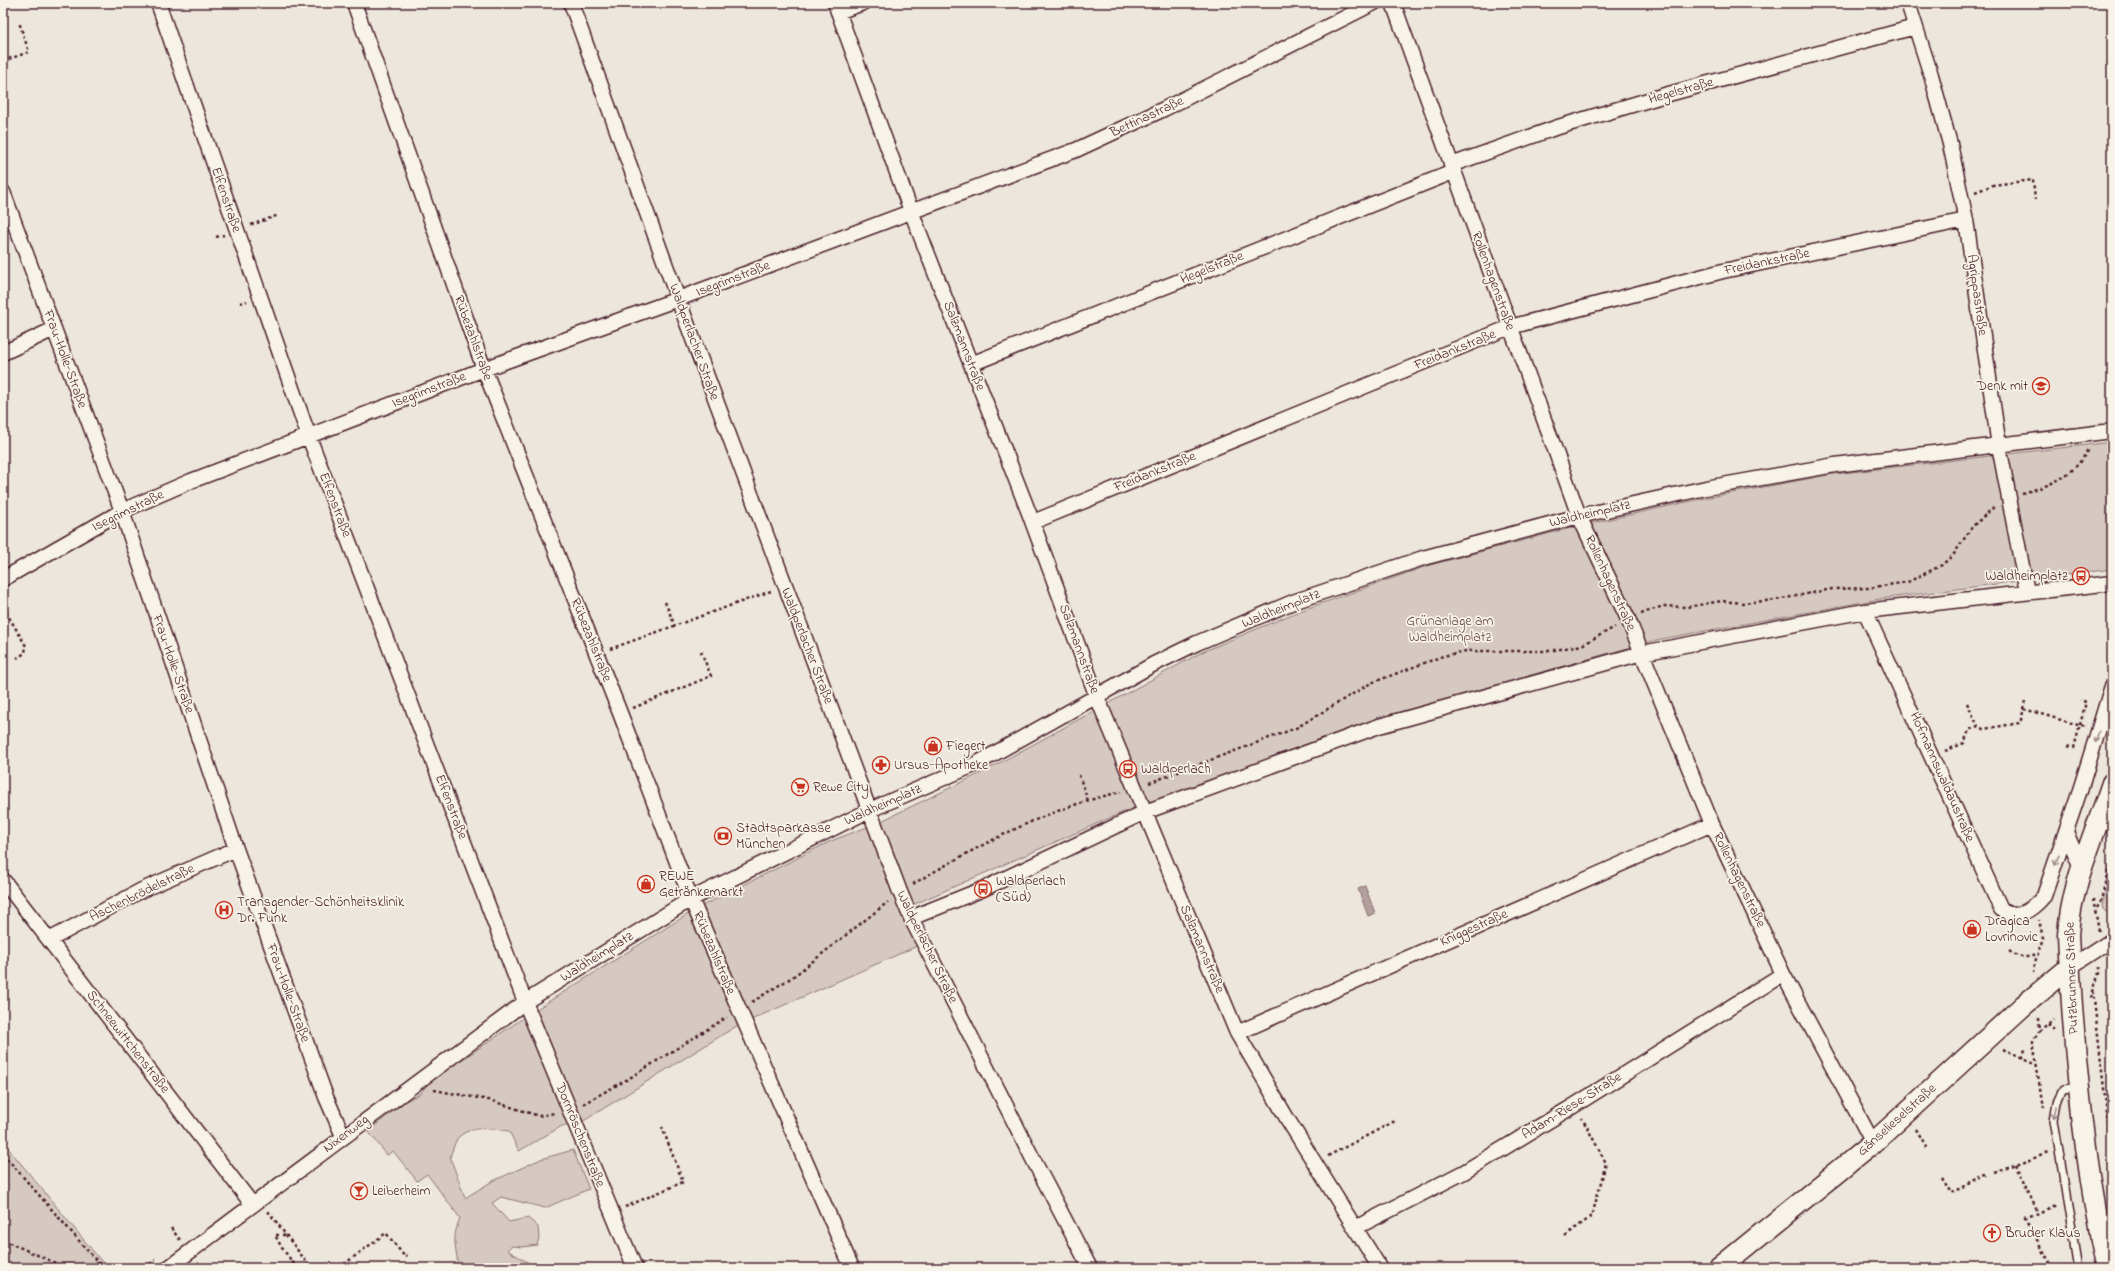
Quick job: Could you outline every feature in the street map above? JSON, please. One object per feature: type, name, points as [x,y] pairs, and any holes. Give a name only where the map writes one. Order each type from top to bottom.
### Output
[{"type":"main road","name":"Putzbrunner Straße","points":[[2107,1268],[2079,1088],[2069,968],[2069,921],[2082,870],[2112,783]]},
{"type":"main road","name":"Gänselieselstraße","points":[[1731,1264],[1873,1143],[2024,1005],[2069,968]]},
{"type":"street","name":"Elfenstraße","points":[[158,3],[309,437],[525,1002]]},
{"type":"street","name":"Rübezahlstraße","points":[[354,3],[484,369],[691,899],[852,1268]]},
{"type":"street","name":"Waldperlacher Straße","points":[[571,3],[678,299],[911,918],[1090,1268]]},
{"type":"street","points":[[837,8],[864,3]]},
{"type":"street","name":"Bettinastraße","points":[[911,211],[1076,150],[1164,109],[1374,3]]},
{"type":"street","name":"Rollenhagenstraße","points":[[1393,3],[1579,516],[1642,653],[1712,824],[1783,974],[1873,1143]]},
{"type":"street","name":"Agrippastraße","points":[[1908,3],[1950,144],[1962,197],[1999,446],[2027,592]]},
{"type":"street","name":"Salzmannstraße","points":[[837,8],[911,211],[1033,522],[1097,697],[1237,1033],[1380,1268]]},
{"type":"street","name":"Hegelstraße","points":[[971,364],[1555,128],[1665,95],[1915,28]]},
{"type":"street","name":"Frau-Holle-Straße","points":[[3,192],[122,511],[236,849],[326,1097],[343,1136]]},
{"type":"street","name":"Isegrimstraße","points":[[3,579],[122,511],[191,482],[484,369],[678,299],[911,211]]},
{"type":"street","name":"Freidankstraße","points":[[1033,522],[1510,327],[1723,271],[1966,220]]},
{"type":"street","points":[[3,353],[54,329]]},
{"type":"street","name":"Waldheimplatz","points":[[525,1002],[691,899],[870,810],[976,764],[1197,643],[1293,602],[1423,558],[1579,516],[1706,488],[1835,465],[2112,431]]},
{"type":"street","points":[[911,918],[983,889],[1145,812],[1379,726],[1642,653],[1865,611],[2112,582]]},
{"type":"street","name":"Hofmannswaldaustraße","points":[[1865,611],[2001,909],[2007,913],[2015,914],[2024,913],[2036,906]]},
{"type":"street","points":[[2036,906],[2044,896],[2066,832],[2112,686]]},
{"type":"street","name":"Kniggestraße","points":[[1237,1033],[1712,824]]},
{"type":"street","points":[[2066,832],[2082,870]]},
{"type":"street","name":"Aschenbrödelstraße","points":[[49,940],[142,890],[236,849]]},
{"type":"street","name":"Schneewittchenstraße","points":[[3,880],[252,1204]]},
{"type":"street","points":[[2069,968],[2112,940]]},
{"type":"street","name":"Adam-Riese-Straße","points":[[1355,1228],[1464,1172],[1575,1105],[1783,974]]},
{"type":"street","name":"Nixenweg","points":[[168,1268],[343,1136],[525,1002]]},
{"type":"street","name":"Dornröschenstraße","points":[[525,1002],[571,1110],[611,1212],[635,1268]]},
{"type":"lane","points":[[2078,1268],[2054,1120],[2057,1102],[2063,1090],[2079,1088]]},
{"type":"path","points":[[2053,3],[2061,3]]},
{"type":"path","points":[[3,61],[29,52],[19,22]]},
{"type":"path","points":[[1962,197],[1993,185],[2033,180],[2035,200]]},
{"type":"path","points":[[267,219],[279,215]]},
{"type":"path","points":[[596,654],[785,586]]},
{"type":"path","points":[[666,602],[674,626]]},
{"type":"path","points":[[3,607],[26,646],[25,653],[17,658]]},
{"type":"path","points":[[631,708],[711,676],[700,649]]},
{"type":"path","points":[[2068,746],[2074,748],[2086,702],[2080,700]]},
{"type":"path","points":[[1966,703],[1978,726],[1983,729],[2020,723],[2026,702]]},
{"type":"path","points":[[2024,710],[2085,727]]},
{"type":"path","points":[[1940,753],[1964,743],[1969,730],[1978,726]]},
{"type":"path","points":[[1079,775],[1088,801]]},
{"type":"path","points":[[2099,931],[2096,909],[2101,901],[2112,855]]},
{"type":"path","name":"Putzbrunner Straße","points":[[2035,977],[2035,962],[2039,954],[2042,938],[2036,906]]},
{"type":"path","points":[[2009,951],[2016,956],[2024,958],[2039,954]]},
{"type":"path","points":[[2099,963],[2099,973],[2093,990],[2112,1158]]},
{"type":"path","points":[[2038,1015],[2039,1031]]},
{"type":"path","points":[[2054,1120],[2044,1112],[2033,1041],[2039,1031],[2057,1018]]},
{"type":"path","points":[[1985,1040],[2037,1064]]},
{"type":"path","points":[[2022,1058],[2026,1047]]},
{"type":"path","points":[[1565,1236],[1592,1216],[1606,1163],[1575,1105]]},
{"type":"path","points":[[1903,1115],[1918,1131],[1927,1148]]},
{"type":"path","points":[[1315,1162],[1395,1121]]},
{"type":"path","points":[[611,1212],[683,1182],[662,1127]]},
{"type":"path","points":[[1994,1172],[2049,1152]]},
{"type":"path","points":[[3,1154],[103,1268]]},
{"type":"path","points":[[2015,1164],[2038,1213]]},
{"type":"path","points":[[1942,1178],[1951,1193],[1987,1174]]},
{"type":"path","points":[[2052,1268],[2026,1219],[2057,1203]]},
{"type":"path","points":[[268,1210],[311,1268]]},
{"type":"path","points":[[339,1268],[386,1233],[405,1256],[407,1255]]},
{"type":"path","points":[[286,1234],[275,1235],[296,1268]]},
{"type":"path","points":[[3,1240],[67,1268]]},
{"type":"green space","name":"Grünanlage am Waldheimplatz","points":[[2112,442],[2112,569],[1880,599],[1656,640],[1378,718],[1121,813],[901,910],[917,946],[735,1027],[577,1125],[562,1126],[519,1151],[509,1131],[496,1129],[475,1129],[462,1134],[457,1139],[450,1157],[465,1198],[491,1182],[541,1159],[573,1150],[589,1189],[545,1208],[501,1197],[492,1203],[509,1222],[528,1218],[538,1227],[539,1238],[537,1245],[522,1247],[512,1246],[507,1250],[529,1263],[530,1268],[456,1268],[457,1261],[455,1236],[460,1218],[427,1174],[417,1181],[393,1151],[387,1155],[368,1131],[406,1101],[421,1093],[428,1083],[532,1012],[696,909],[831,841],[875,824],[981,773],[1202,652],[1297,612],[1430,565],[1570,528],[1705,498],[1834,474]]},
{"type":"green space","points":[[2112,866],[2112,911],[2106,912],[2102,905]]},
{"type":"green space","points":[[3,1142],[107,1268],[3,1268]]},
{"type":"shaded area","points":[[1365,886],[1375,913],[1368,916],[1358,889]]},
{"type":"place","name":"Denk mit","points":[[2041,386]]},
{"type":"place","name":"Waldheimplatz","points":[[2081,576]]},
{"type":"place","name":"Fiegert","points":[[933,746]]},
{"type":"place","name":"Ursus-Apotheke","points":[[881,765]]},
{"type":"place","name":"Waldperlach","points":[[1128,769]]},
{"type":"place","name":"Rewe City","points":[[800,787]]},
{"type":"place","name":"Stadtsparkasse München","points":[[723,836]]},
{"type":"place","name":"REWE Getränkemarkt","points":[[646,884]]},
{"type":"place","name":"Waldperlach (Süd)","points":[[983,889]]},
{"type":"place","name":"Transgender-Schönheitsklinik Dr. Funk","points":[[224,910]]},
{"type":"place","name":"Dragica Lovrinovic","points":[[1972,929]]},
{"type":"place","name":"Leiberheim","points":[[359,1191]]},
{"type":"place","name":"Bruder Klaus","points":[[1992,1233]]}]
